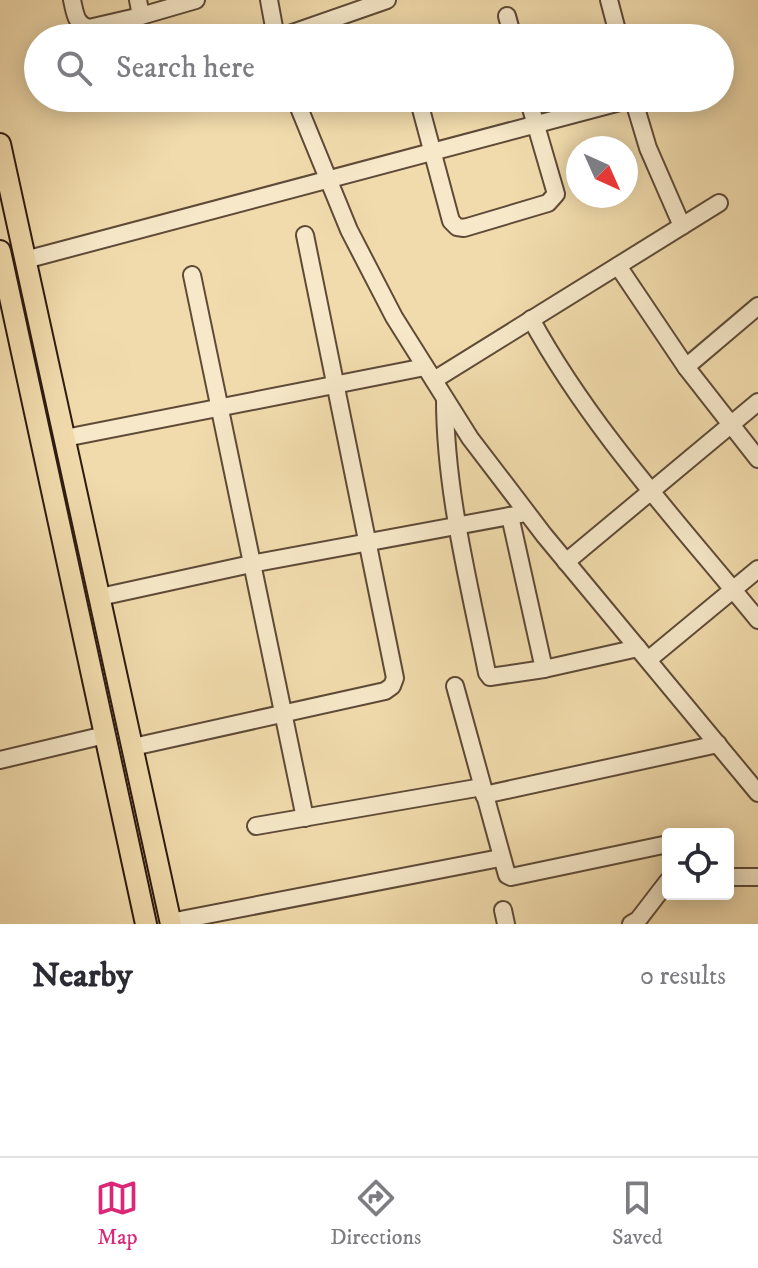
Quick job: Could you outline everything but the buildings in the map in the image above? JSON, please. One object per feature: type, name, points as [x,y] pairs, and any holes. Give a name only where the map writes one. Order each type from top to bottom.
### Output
[{"type":"main road","points":[[0,144],[170,923]]},
{"type":"main road","points":[[0,251],[6,307],[146,924]]},
{"type":"street","points":[[72,0],[80,24]]},
{"type":"street","points":[[99,24],[140,8],[196,0]]},
{"type":"street","points":[[269,0],[274,24]]},
{"type":"street","points":[[318,24],[387,0]]},
{"type":"street","points":[[609,0],[615,24]]},
{"type":"street","points":[[507,16],[509,24]]},
{"type":"street","points":[[301,112],[349,230],[394,317],[518,514],[566,562],[758,793]]},
{"type":"street","points":[[422,112],[451,221],[457,227],[464,228],[554,199],[556,194],[532,112]]},
{"type":"street","points":[[25,260],[583,112]]},
{"type":"street","points":[[638,112],[648,148],[682,226]]},
{"type":"street","points":[[65,438],[334,385],[430,374],[531,319],[719,203]]},
{"type":"street","points":[[133,747],[385,691],[392,686],[395,678],[305,235]]},
{"type":"street","points":[[618,266],[686,367],[758,459]]},
{"type":"street","points":[[192,275],[305,818]]},
{"type":"street","points":[[6,307],[34,298]]},
{"type":"street","points":[[686,367],[758,306]]},
{"type":"street","points":[[531,319],[585,406],[758,620]]},
{"type":"street","points":[[445,398],[446,452],[490,677],[643,654],[758,569]]},
{"type":"street","points":[[566,562],[758,402]]},
{"type":"street","points":[[100,597],[251,564],[518,514]]},
{"type":"street","points":[[518,514],[544,669]]},
{"type":"street","points":[[455,686],[504,872],[511,877],[662,845]]},
{"type":"street","points":[[0,760],[105,735]]},
{"type":"street","points":[[256,826],[483,791],[718,744]]},
{"type":"street","points":[[170,923],[500,858]]},
{"type":"street","points":[[734,877],[758,877]]},
{"type":"street","points":[[631,924],[642,915],[662,886]]}]
